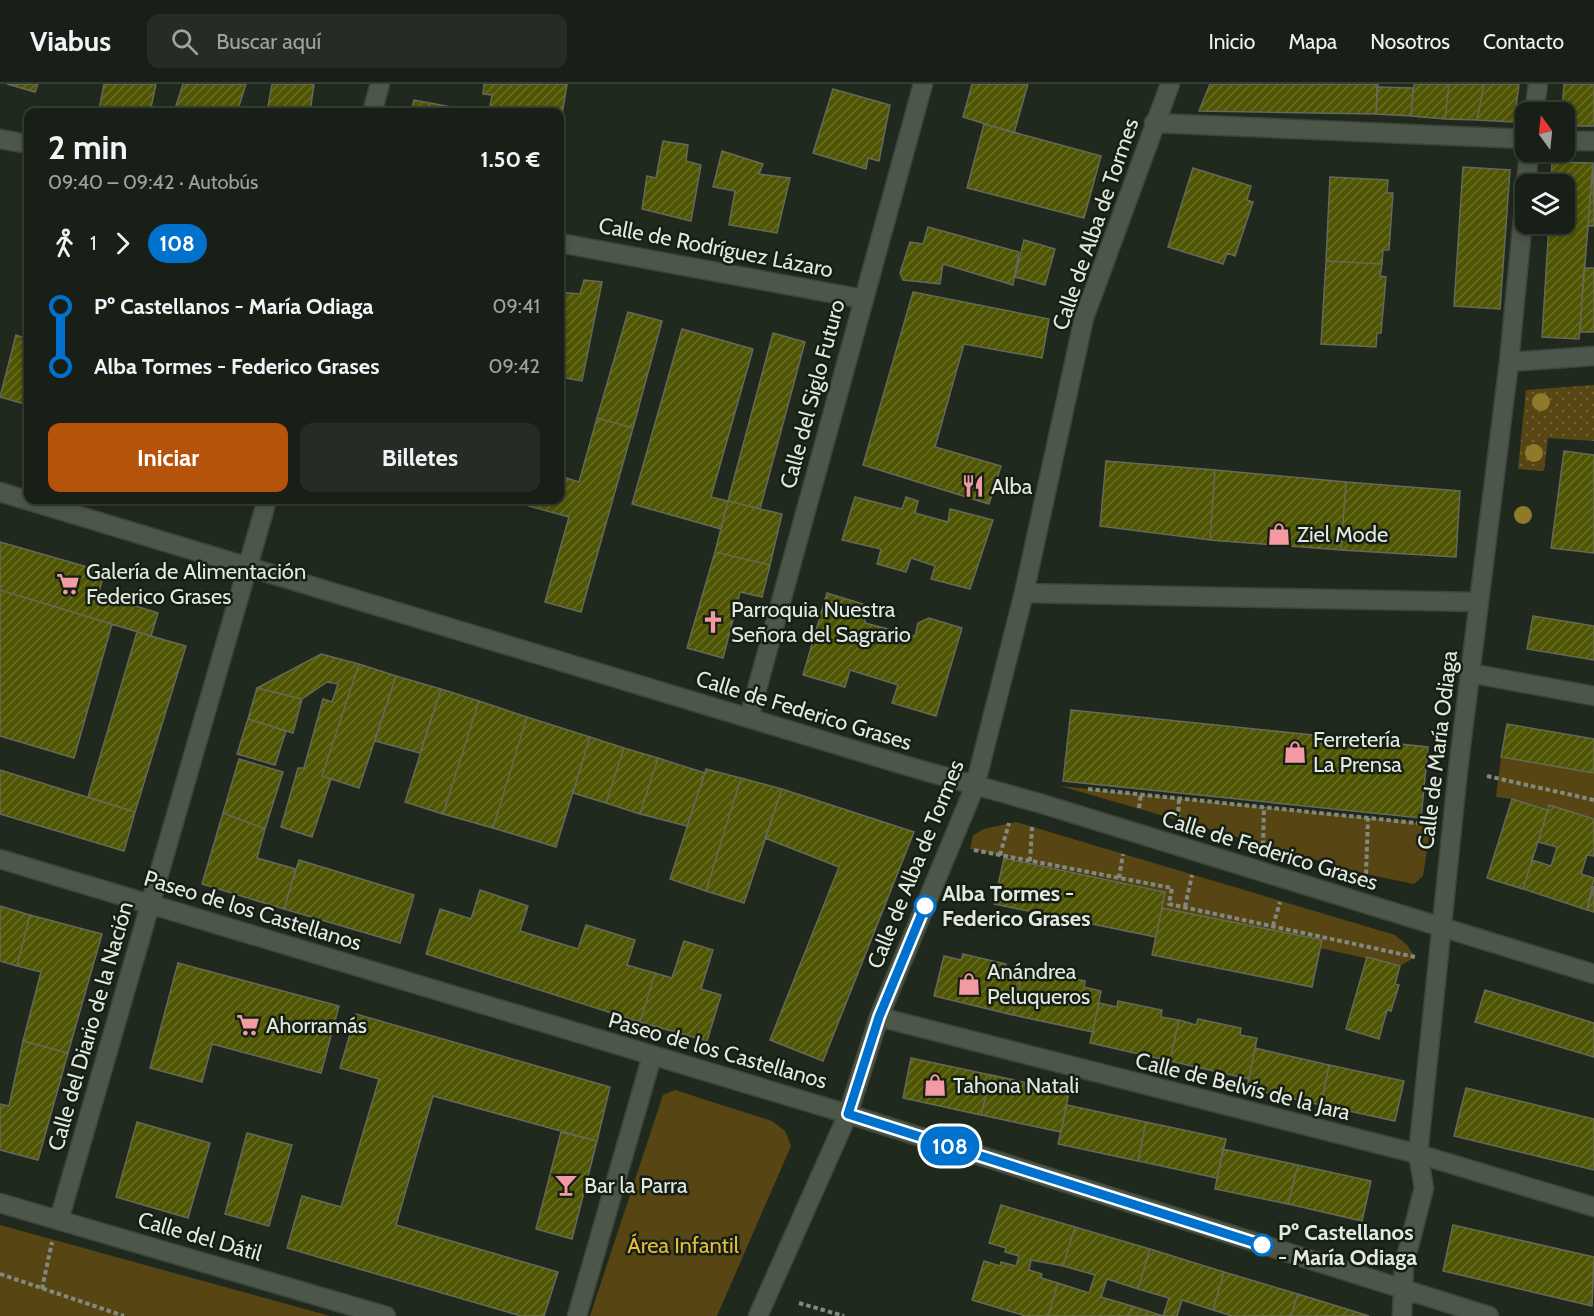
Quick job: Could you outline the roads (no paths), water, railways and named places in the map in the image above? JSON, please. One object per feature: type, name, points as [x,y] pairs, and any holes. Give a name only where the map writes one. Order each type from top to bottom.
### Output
[{"type":"street","points":[[373,108],[380,84]]},
{"type":"street","name":"Calle del Siglo Futuro","points":[[749,718],[923,84]]},
{"type":"street","name":"Calle de Alba de Tormes","points":[[758,1316],[848,1114],[879,1017],[975,786],[1024,593],[1084,318],[1170,84]]},
{"type":"street","points":[[1535,102],[1538,84]]},
{"type":"street","points":[[1154,123],[1515,139]]},
{"type":"street","points":[[0,139],[24,143]]},
{"type":"street","points":[[1575,141],[1594,141]]},
{"type":"street","name":"Calle de María Odiaga","points":[[1402,1316],[1404,1264],[1424,1188],[1418,1154],[1441,928],[1469,673],[1509,362],[1521,234]]},
{"type":"street","name":"Calle de Rodríguez Lázaro","points":[[564,244],[863,299]]},
{"type":"street","points":[[1509,362],[1594,356]]},
{"type":"street","name":"Calle de Federico Grases","points":[[0,492],[24,499]]},
{"type":"street","name":"Calle de Federico Grases","points":[[41,504],[975,786],[1039,803],[1594,974]]},
{"type":"street","name":"Calle del Diario de la Nación","points":[[58,1220],[266,504]]},
{"type":"street","points":[[1024,593],[1478,602]]},
{"type":"street","points":[[1469,673],[1594,696]]},
{"type":"street","name":"Paseo de los Castellanos","points":[[0,859],[848,1114],[1489,1316]]},
{"type":"street","name":"Calle de Belvís de la Jara","points":[[879,1017],[1418,1154],[1594,1207]]},
{"type":"street","points":[[577,1316],[652,1056]]},
{"type":"street","name":"Calle del Dátil","points":[[0,1203],[386,1316]]},
{"type":"place","name":"Alba","points":[[973,486]]},
{"type":"place","name":"Ziel Mode","points":[[1279,534]]},
{"type":"place","name":"Galería de Alimentación Federico Grases","points":[[68,584]]},
{"type":"place","name":"Parroquia Nuestra Señora del Sagrario","points":[[713,622]]},
{"type":"place","name":"Ferretería La Prensa","points":[[1295,752]]},
{"type":"place","name":"Alba Tormes - Federico Grases","points":[[925,906]]},
{"type":"place","name":"Anándrea Peluqueros","points":[[969,984]]},
{"type":"place","name":"Ahorramás","points":[[248,1025]]},
{"type":"place","name":"Tahona Natali","points":[[935,1085]]},
{"type":"place","name":"Bar la Parra","points":[[566,1185]]},
{"type":"place","name":"Pº Castellanos - María Odiaga","points":[[1262,1245]]},
{"type":"park label","name":"Área Infantil","points":[[683,1245]]}]
